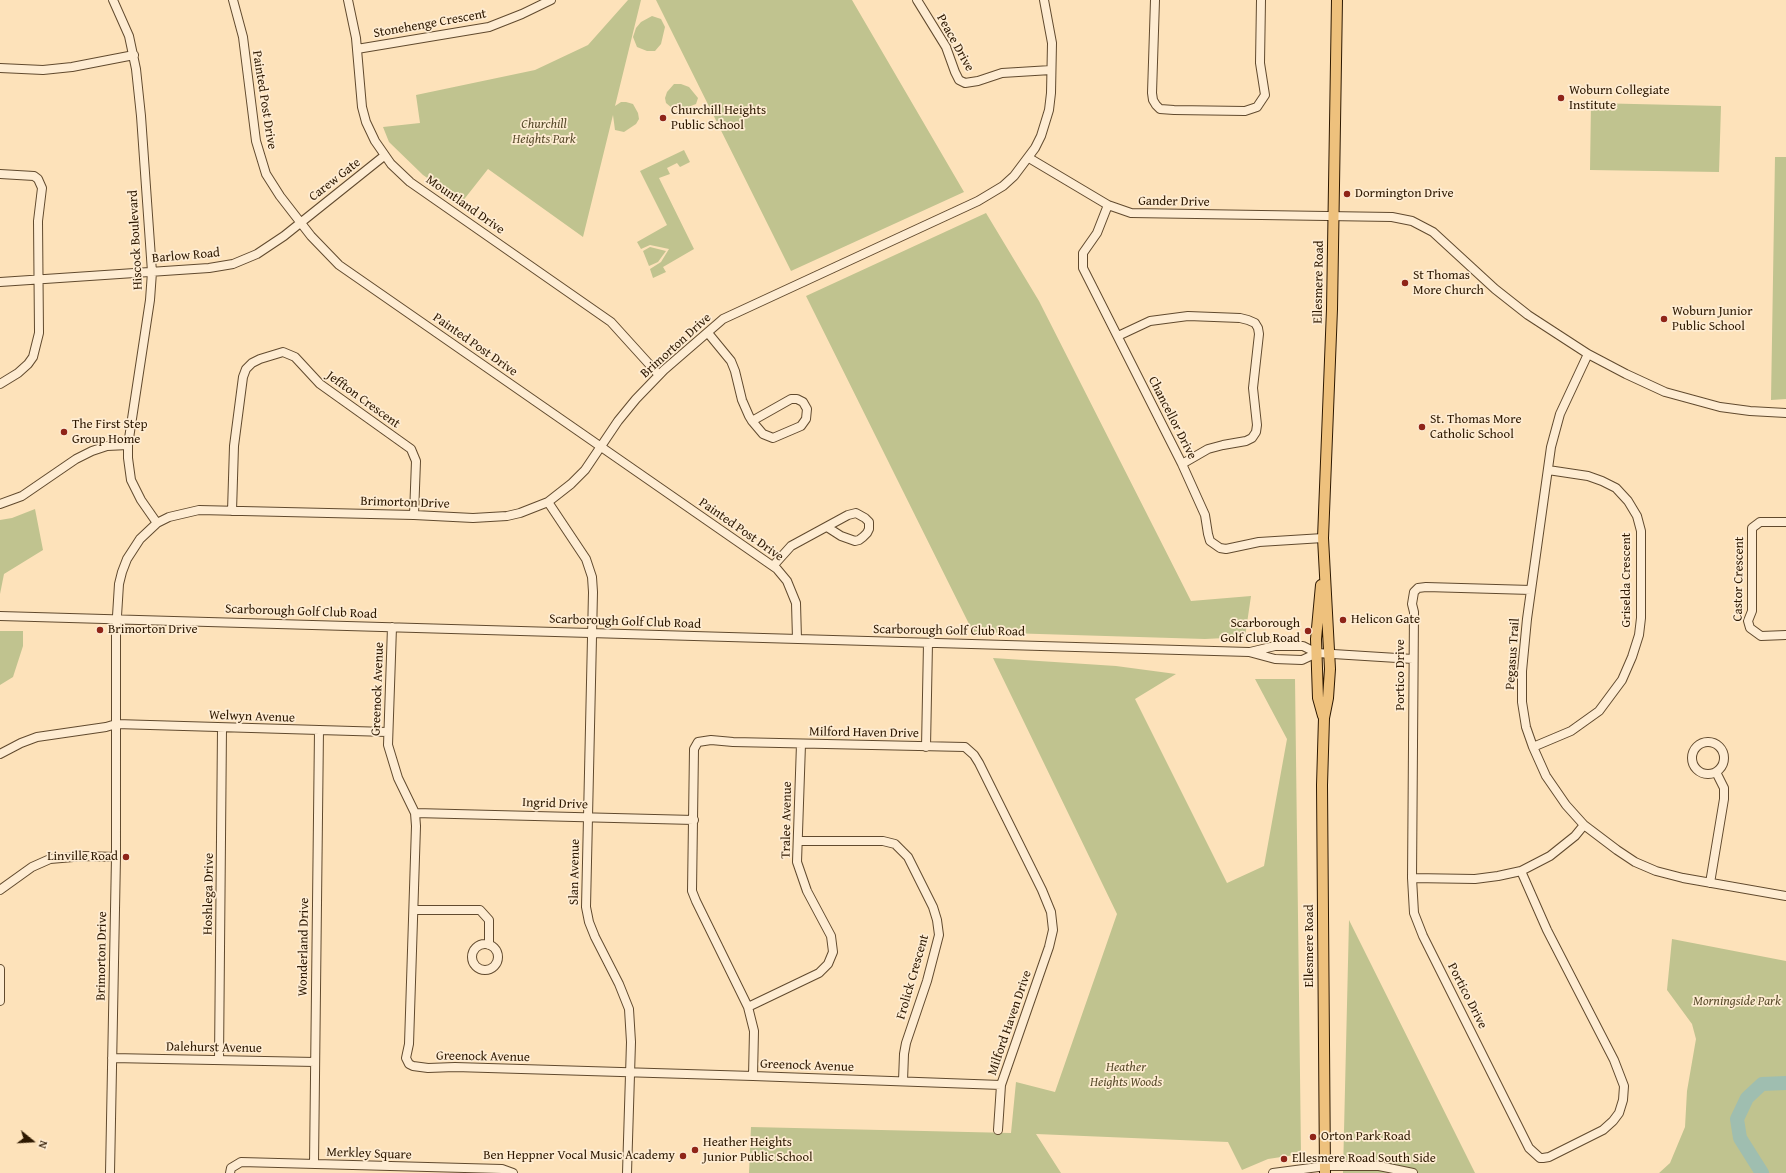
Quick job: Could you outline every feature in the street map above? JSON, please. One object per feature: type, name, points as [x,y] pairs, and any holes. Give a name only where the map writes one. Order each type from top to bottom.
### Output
[{"type":"main road","name":"Ellesmere Road","points":[[1326,1169],[1322,785],[1324,718],[1328,698],[1330,653],[1323,538],[1332,309],[1332,217],[1337,0]]},
{"type":"main road","name":"Ellesmere Road","points":[[1324,564],[1317,624],[1318,698],[1324,718]]},
{"type":"street","name":"Hiscock Boulevard","points":[[113,0],[129,36],[134,55],[141,116],[152,272],[147,324],[128,445],[128,458],[131,480],[141,500],[157,524]]},
{"type":"street","name":"Painted Post Drive","points":[[233,0],[243,37],[256,141],[266,174],[299,222],[325,252],[339,265],[782,573],[796,603],[797,639]]},
{"type":"street","name":"Mountland Drive","points":[[348,0],[357,49],[362,107],[366,122],[375,142],[384,156],[399,173],[410,182],[611,322],[658,375]]},
{"type":"street","name":"Stonehenge Crescent","points":[[357,49],[489,26],[522,14],[551,0]]},
{"type":"street","name":"Peace Drive","points":[[917,0],[946,47],[959,80],[965,82],[978,81],[1002,73],[1051,70]]},
{"type":"street","name":"Brimorton Drive","points":[[110,1173],[116,857],[115,671],[117,618],[119,584],[127,559],[140,539],[169,516],[199,510],[414,515],[473,518],[496,517],[520,513],[548,502],[571,484],[585,470],[599,447],[636,399],[658,375],[717,324],[740,310],[985,197],[1003,186],[1029,158],[1042,136],[1046,122],[1051,93],[1052,42],[1044,0]]},
{"type":"street","points":[[1155,0],[1153,100],[1160,109],[1174,110],[1245,110],[1257,107],[1265,95],[1260,63],[1261,0]]},
{"type":"street","points":[[0,68],[43,70],[72,67],[134,55]]},
{"type":"street","name":"Carew Gate","points":[[299,222],[384,156]]},
{"type":"street","name":"Gander Drive","points":[[1029,158],[1108,206],[1132,213],[1332,217]]},
{"type":"street","points":[[0,174],[34,176],[38,179],[42,188],[38,221],[38,333],[33,357],[22,370],[0,384]]},
{"type":"street","name":"Chancellor Drive","points":[[1108,206],[1097,233],[1084,253],[1083,268],[1182,464],[1205,515],[1210,541],[1220,548],[1226,549],[1259,542],[1323,538]]},
{"type":"street","points":[[1332,217],[1392,217],[1417,223],[1433,232],[1504,297],[1546,327],[1588,354],[1665,392],[1720,407],[1756,412],[1786,413]]},
{"type":"street","name":"Barlow Road","points":[[0,282],[209,268],[233,264],[257,254],[290,231],[299,222]]},
{"type":"street","points":[[1118,336],[1150,322],[1188,316],[1240,318],[1248,320],[1255,324],[1258,328],[1259,334],[1253,388],[1257,425],[1256,432],[1252,438],[1246,441],[1208,449],[1182,464]]},
{"type":"street","points":[[708,333],[731,361],[737,377],[742,400],[752,421],[766,436],[777,438],[801,426],[806,419],[807,409],[803,402],[797,399],[791,399],[752,421]]},
{"type":"street","name":"Jeffton Crescent","points":[[232,511],[234,446],[243,377],[246,369],[252,363],[284,352],[296,357],[320,384],[411,449],[414,454],[416,466],[414,515]]},
{"type":"street","name":"Pegasus Trail","points":[[1588,354],[1560,414],[1550,447],[1523,643],[1522,702],[1526,727],[1532,747],[1538,761],[1555,790],[1584,825],[1635,862],[1656,871],[1710,883],[1786,896]]},
{"type":"street","points":[[0,504],[22,496],[76,459],[92,451],[107,446],[128,445]]},
{"type":"street","name":"Griselda Crescent","points":[[1532,747],[1571,731],[1599,711],[1622,680],[1632,657],[1639,635],[1641,618],[1641,531],[1637,516],[1628,501],[1616,488],[1602,480],[1588,476],[1548,470]]},
{"type":"street","name":"Slan Avenue","points":[[548,502],[586,559],[592,577],[593,592],[587,913],[595,937],[620,984],[629,1009],[631,1024],[627,1173]]},
{"type":"street","points":[[773,566],[791,546],[827,527],[842,517],[856,513],[869,522],[869,529],[867,533],[859,540],[855,541],[841,536],[827,527]]},
{"type":"street","name":"Castor Crescent","points":[[1786,522],[1760,522],[1752,528],[1752,611],[1748,622],[1750,628],[1761,636],[1786,635]]},
{"type":"street","name":"Portico Drive","points":[[1520,871],[1547,930],[1614,1060],[1624,1086],[1623,1100],[1619,1113],[1603,1130],[1549,1157],[1544,1158],[1540,1158],[1529,1148],[1423,936],[1414,913],[1412,878],[1414,612],[1412,604],[1414,592],[1418,588],[1531,590]]},
{"type":"street","name":"Scarborough Golf Club Road","points":[[0,616],[117,618],[1249,652],[1275,659],[1302,660],[1317,653],[1330,653]]},
{"type":"street","name":"Greenock Avenue","points":[[392,627],[387,732],[388,745],[392,764],[405,795],[415,813],[414,910],[409,1044],[406,1058],[409,1064],[428,1068],[455,1067],[630,1072],[1001,1085]]},
{"type":"street","points":[[926,747],[928,643]]},
{"type":"street","name":"Scarborough Golf Club Road","points":[[1249,652],[1274,646],[1296,646],[1306,647],[1317,653]]},
{"type":"street","points":[[1330,653],[1413,659]]},
{"type":"street","name":"Welwyn Avenue","points":[[0,754],[21,743],[41,736],[116,724],[387,732]]},
{"type":"street","name":"Hoshlega Drive","points":[[219,1060],[222,728]]},
{"type":"street","name":"Wonderland Drive","points":[[314,1164],[319,730]]},
{"type":"street","name":"Milford Haven Drive","points":[[753,1076],[754,1031],[748,1007],[692,891],[694,749],[698,742],[712,740],[965,748],[974,755],[1042,890],[1051,912],[1053,930],[1049,947],[1001,1085],[998,1130]]},
{"type":"street","points":[[1704,742],[1716,743],[1723,752],[1724,763],[1716,772],[1707,774],[1697,771],[1694,767],[1691,757],[1699,744],[1704,742]]},
{"type":"street","name":"Tralee Avenue","points":[[748,1007],[819,973],[825,969],[833,952],[831,936],[807,891],[798,862],[801,744]]},
{"type":"street","points":[[1710,883],[1724,799],[1724,788],[1716,772]]},
{"type":"street","name":"Ingrid Drive","points":[[415,813],[694,820]]},
{"type":"street","points":[[1412,878],[1475,879],[1520,871],[1550,856],[1575,836],[1584,825]]},
{"type":"street","name":"Frolick Crescent","points":[[798,841],[883,841],[895,844],[908,857],[933,907],[939,935],[906,1043],[903,1081]]},
{"type":"street","points":[[0,890],[32,867],[50,859],[85,856],[116,857]]},
{"type":"street","points":[[414,910],[480,910],[489,920],[489,945]]},
{"type":"street","points":[[0,968],[0,1001]]},
{"type":"street","name":"Dalehurst Avenue","points":[[112,1058],[315,1062]]},
{"type":"street","name":"Merkley Square","points":[[230,1173],[231,1168],[241,1162],[502,1170],[513,1173]]},
{"type":"street","points":[[1273,1173],[1379,1166],[1412,1173]]},
{"type":"green space","name":"Churchill Heights Park","points":[[628,0],[641,0],[615,106],[621,102],[633,104],[638,113],[639,119],[636,124],[624,132],[615,130],[613,115],[583,237],[488,169],[462,202],[423,175],[389,142],[383,127],[420,123],[416,95],[535,70],[588,45]]},
{"type":"green space","points":[[656,0],[852,0],[964,192],[791,271]]},
{"type":"green space","points":[[652,16],[661,19],[665,27],[661,44],[655,51],[647,51],[637,47],[633,37],[636,28],[641,22]]},
{"type":"green space","points":[[674,84],[681,84],[689,87],[698,98],[696,104],[680,110],[672,108],[666,103],[665,98],[667,92]]},
{"type":"green space","points":[[1591,103],[1721,106],[1719,172],[1590,170]]},
{"type":"green space","points":[[684,150],[690,162],[680,167],[677,163],[667,168],[670,174],[659,178],[694,249],[663,267],[666,272],[653,278],[650,269],[661,262],[669,249],[650,245],[641,249],[637,242],[667,225],[640,171]]},
{"type":"green space","points":[[1775,157],[1786,157],[1786,399],[1771,400]]},
{"type":"green space","points":[[986,213],[1039,301],[1191,601],[1251,596],[1245,637],[1205,639],[973,632],[806,296]]},
{"type":"green space","points":[[650,247],[666,251],[658,262],[649,266],[643,251]]},
{"type":"green space","points":[[35,509],[43,550],[4,574],[0,594],[0,520],[12,518]]},
{"type":"green space","points":[[0,631],[23,631],[23,646],[13,677],[0,685]]},
{"type":"green space","name":"Heather Heights Woods","points":[[993,658],[1116,666],[1176,674],[1135,699],[1227,883],[1264,866],[1287,739],[1255,679],[1295,679],[1301,1154],[1268,1159],[1242,1170],[1228,1142],[1036,1134],[1061,1173],[749,1173],[751,1127],[1011,1133],[1016,1082],[1055,1092],[1117,914]]},
{"type":"green space","points":[[1349,920],[1475,1173],[1343,1173]]},
{"type":"green space","name":"Morningside Park","points":[[1672,939],[1786,961],[1786,1173],[1659,1173],[1670,1163],[1685,1127],[1687,1091],[1696,1039],[1692,1024],[1667,990]]},
{"type":"waterway","points":[[1762,1173],[1740,1138],[1737,1119],[1747,1098],[1762,1084],[1786,1083]]},
{"type":"place","name":"Woburn Collegiate Institute","points":[[1561,98]]},
{"type":"place","name":"Churchill Heights Public School","points":[[663,118]]},
{"type":"place","name":"Dormington Drive","points":[[1347,194]]},
{"type":"place","name":"St Thomas More Church","points":[[1405,283]]},
{"type":"place","name":"Woburn Junior Public School","points":[[1664,319]]},
{"type":"place","name":"St. Thomas More Catholic School","points":[[1422,427]]},
{"type":"place","name":"The First Step Group Home","points":[[64,432]]},
{"type":"place","name":"Helicon Gate","points":[[1343,620]]},
{"type":"place","name":"Brimorton Drive","points":[[100,630]]},
{"type":"place","name":"Scarborough Golf Club Road","points":[[1308,631]]},
{"type":"place","name":"Linville Road","points":[[126,857]]},
{"type":"place","name":"Orton Park Road","points":[[1313,1137]]},
{"type":"place","name":"Heather Heights Junior Public School","points":[[695,1150]]},
{"type":"place","name":"Ben Heppner Vocal Music Academy","points":[[683,1156]]},
{"type":"place","name":"Ellesmere Road South Side","points":[[1284,1159]]}]
